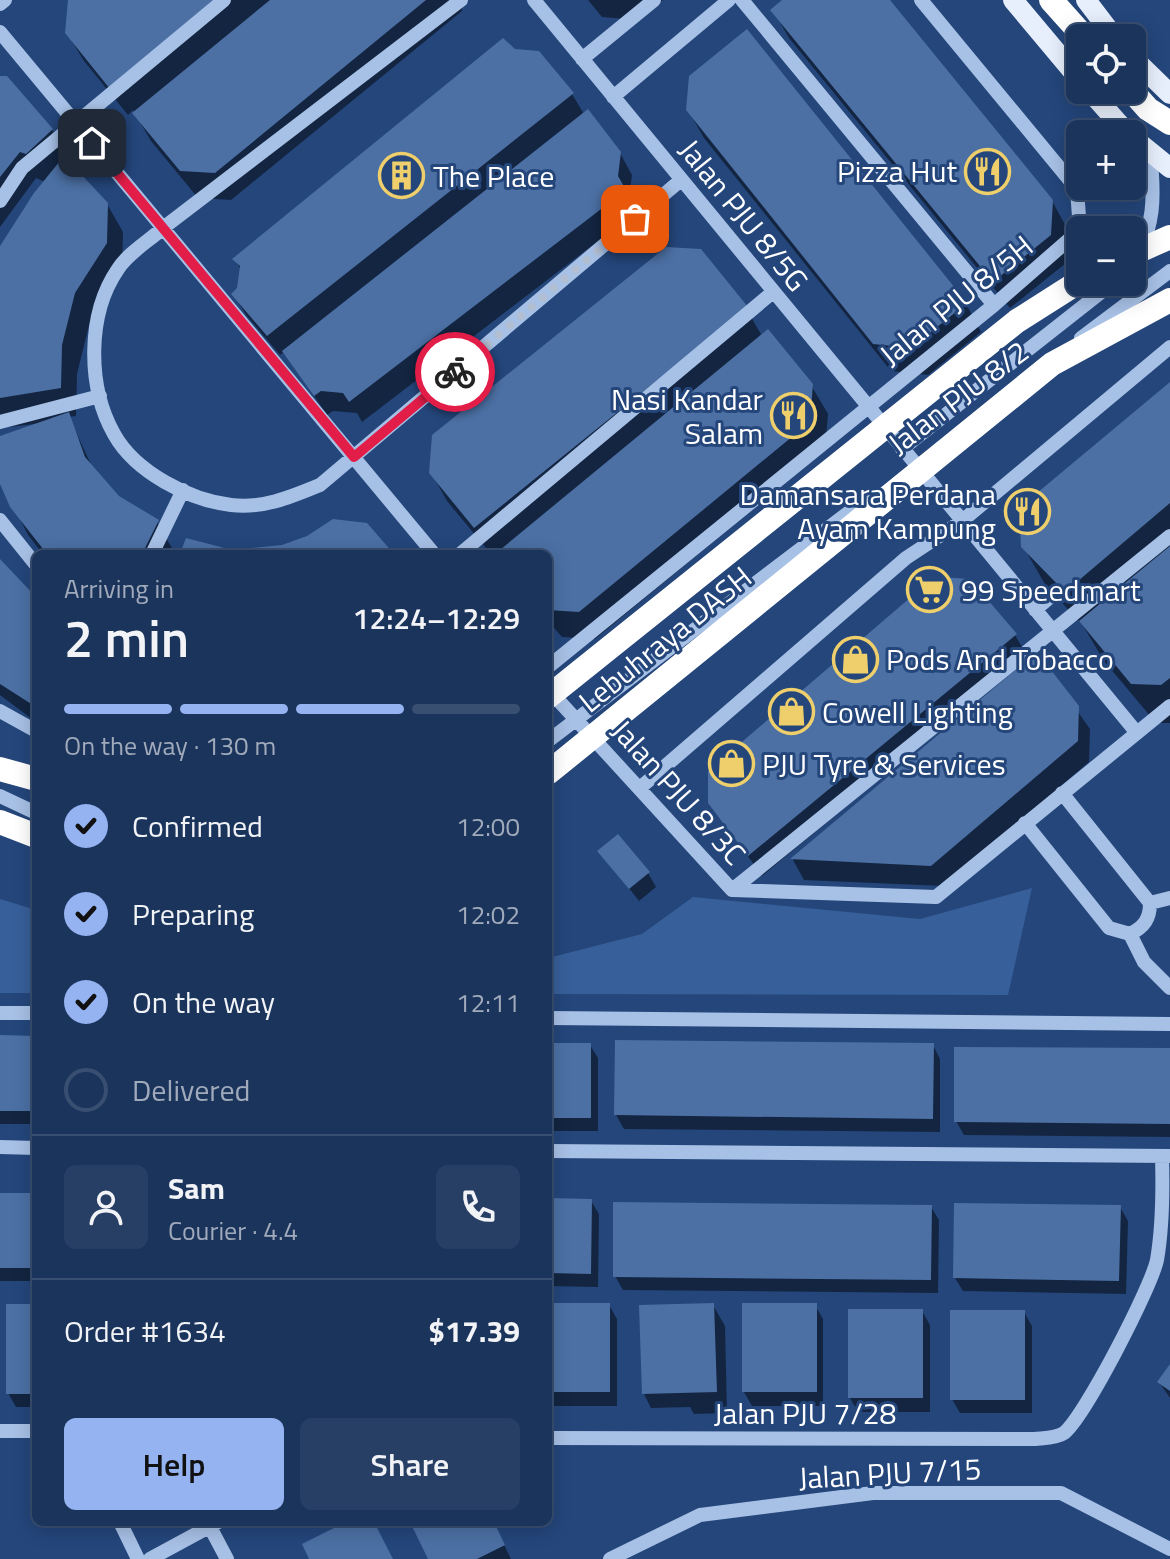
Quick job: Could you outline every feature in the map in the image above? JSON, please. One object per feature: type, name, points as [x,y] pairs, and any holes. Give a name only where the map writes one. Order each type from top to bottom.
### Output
[{"type":"highway","points":[[1051,0],[1072,24]]},
{"type":"highway","points":[[1144,104],[1170,123]]},
{"type":"highway","points":[[1146,248],[1170,237]]},
{"type":"highway","name":"Lebuhraya DASH","points":[[552,694],[1017,321],[1066,290]]},
{"type":"highway","name":"Lebuhraya DASH","points":[[552,770],[1052,364],[1170,300]]},
{"type":"highway","points":[[0,769],[32,778]]},
{"type":"highway","points":[[0,822],[32,834]]},
{"type":"main road","points":[[1013,0],[1066,63]]},
{"type":"main road","points":[[1086,0],[1104,24]]},
{"type":"main road","points":[[1146,71],[1170,94]]},
{"type":"main road","points":[[1101,104],[1116,120]]},
{"type":"main road","points":[[1146,150],[1170,168]]},
{"type":"street","points":[[0,4],[5,0]]},
{"type":"street","points":[[0,201],[22,168],[74,121],[224,0]]},
{"type":"street","points":[[461,0],[163,228],[119,267],[104,293],[94,348],[100,396],[114,436],[138,462],[183,490],[232,505],[265,505],[320,485],[681,180]]},
{"type":"street","name":"Jalan PJU 8/5G","points":[[534,0],[1137,733]]},
{"type":"street","points":[[582,59],[654,0]]},
{"type":"street","points":[[613,97],[729,0]]},
{"type":"street","points":[[742,0],[994,305]]},
{"type":"street","name":"Jalan PJU 8/5H","points":[[552,664],[994,305],[1073,236],[1079,217],[1077,189],[921,0]]},
{"type":"street","points":[[0,32],[431,550]]},
{"type":"street","points":[[1146,237],[1151,227],[1155,196],[1150,153]]},
{"type":"street","name":"Jalan PJU 8/2","points":[[552,738],[1170,271]]},
{"type":"street","points":[[465,550],[773,292]]},
{"type":"street","name":"Jalan PJU 8/2","points":[[902,449],[1096,296]]},
{"type":"street","points":[[641,787],[906,558],[962,521],[1170,347]]},
{"type":"street","points":[[0,422],[100,396]]},
{"type":"street","points":[[154,550],[183,490]]},
{"type":"street","points":[[0,520],[32,560]]},
{"type":"street","points":[[732,890],[1170,536]]},
{"type":"street","points":[[1035,610],[1056,592]]},
{"type":"street","name":"Jalan PJU 8/3C","points":[[552,693],[732,890],[936,897],[1025,823]]},
{"type":"street","points":[[1170,706],[1025,823],[1109,928],[1130,934],[1144,962],[1170,988]]},
{"type":"street","points":[[0,711],[32,729]]},
{"type":"street","points":[[1062,793],[1150,903]]},
{"type":"street","points":[[0,796],[32,811]]},
{"type":"street","points":[[1150,903],[1170,898]]},
{"type":"street","points":[[1130,934],[1145,923],[1150,903]]},
{"type":"street","points":[[0,1013],[32,1013]]},
{"type":"street","points":[[552,1018],[1170,1024]]},
{"type":"street","points":[[0,1147],[32,1148]]},
{"type":"street","points":[[552,1151],[1166,1156]]},
{"type":"street","name":"Jalan PJU 7/28","points":[[552,1438],[1035,1439],[1062,1434],[1078,1417],[1140,1303],[1156,1264],[1166,1156]]},
{"type":"street","points":[[0,1431],[32,1431]]},
{"type":"street","name":"Jalan PJU 7/15","points":[[610,1559],[700,1515],[873,1493],[1061,1493],[1170,1549]]},
{"type":"street","points":[[122,1526],[138,1559]]},
{"type":"street","points":[[150,1559],[210,1526]]},
{"type":"street","points":[[215,1526],[227,1559]]},
{"type":"shaded area","points":[[1032,888],[1008,995],[552,994],[552,957],[642,934],[693,897],[920,919]]},
{"type":"shaded area","points":[[0,899],[32,909],[32,993],[0,993]]},
{"type":"building","points":[[68,0],[220,0],[110,89],[65,33]]},
{"type":"building","points":[[270,0],[426,0],[215,173],[180,171],[132,113]]},
{"type":"building","points":[[782,0],[890,0],[1053,200],[1051,235],[993,282],[770,10]]},
{"type":"building","points":[[747,29],[967,303],[911,348],[873,344],[686,110],[689,76]]},
{"type":"building","name":"The Place","points":[[503,38],[515,49],[539,51],[574,93],[267,336],[231,294],[237,288],[240,266],[232,259]]},
{"type":"building","points":[[0,76],[7,76],[53,129],[26,154],[20,152],[0,177]]},
{"type":"building","name":"The Place","points":[[588,109],[621,152],[618,176],[626,190],[349,402],[343,393],[321,391],[314,396],[282,351]]},
{"type":"building","points":[[64,156],[108,203],[107,243],[75,293],[62,345],[61,388],[0,398],[0,246],[34,193]]},
{"type":"building","points":[[666,247],[701,249],[748,307],[474,528],[429,473],[432,435]]},
{"type":"building","points":[[768,329],[813,384],[810,422],[579,612],[552,610],[552,550],[500,550]]},
{"type":"building","points":[[1170,382],[1170,503],[1065,592],[1021,547],[1019,508]]},
{"type":"building","points":[[69,412],[85,457],[119,496],[159,520],[144,550],[44,550],[10,507],[0,484],[0,436]]},
{"type":"building","points":[[333,519],[367,523],[391,550],[232,550],[282,545],[307,536]]},
{"type":"building","points":[[186,538],[232,550],[182,550]]},
{"type":"building","points":[[1170,546],[1170,678],[1161,685],[1131,684],[1079,621]]},
{"type":"building","points":[[0,559],[32,593],[32,704],[0,684]]},
{"type":"building","points":[[940,577],[970,579],[1017,634],[748,856],[708,803],[708,771],[925,585]]},
{"type":"building","points":[[1037,652],[1079,706],[1078,741],[931,866],[790,859]]},
{"type":"building","points":[[618,834],[650,872],[629,889],[597,851]]},
{"type":"building","points":[[0,1035],[32,1036],[32,1111],[0,1111]]},
{"type":"building","points":[[615,1040],[934,1043],[933,1119],[614,1115]]},
{"type":"building","points":[[552,1043],[591,1043],[591,1118],[552,1118]]},
{"type":"building","points":[[954,1047],[1170,1048],[1170,1124],[954,1122]]},
{"type":"building","points":[[0,1193],[32,1193],[32,1268],[0,1268]]},
{"type":"building","points":[[552,1198],[592,1199],[591,1274],[552,1273]]},
{"type":"building","points":[[613,1202],[932,1205],[931,1280],[613,1277]]},
{"type":"building","points":[[954,1203],[1121,1205],[1119,1281],[953,1278]]},
{"type":"building","points":[[552,1303],[610,1303],[610,1392],[552,1392]]},
{"type":"building","points":[[714,1303],[717,1392],[642,1394],[639,1305]]},
{"type":"building","points":[[742,1303],[817,1303],[817,1392],[742,1392]]},
{"type":"building","points":[[6,1304],[32,1304],[32,1394],[6,1394]]},
{"type":"building","points":[[848,1309],[923,1309],[923,1398],[848,1398]]},
{"type":"building","points":[[950,1310],[1025,1310],[1025,1400],[950,1400]]},
{"type":"building","points":[[1170,1364],[1170,1391],[1157,1382]]},
{"type":"building","points":[[338,1526],[376,1526],[393,1559],[309,1559],[302,1544]]},
{"type":"building","points":[[412,1526],[496,1526],[505,1545],[477,1559],[428,1559]]},
{"type":"way so far","points":[[455,372],[635,219]]},
{"type":"place","name":"Pizza Hut","points":[[988,171]]},
{"type":"place","name":"The Place","points":[[402,176]]},
{"type":"place","name":"Nasi Kandar Salam","points":[[794,416]]},
{"type":"place","name":"Damansara Perdana Ayam Kampung","points":[[1027,511]]},
{"type":"place","name":"99 Speedmart","points":[[930,590]]},
{"type":"place","name":"Pods And Tobacco","points":[[855,659]]},
{"type":"place","name":"Cowell Lighting","points":[[791,712]]},
{"type":"place","name":"PJU Tyre & Services","points":[[731,764]]},
{"type":"route","points":[[92,143],[354,457],[455,372]]}]
